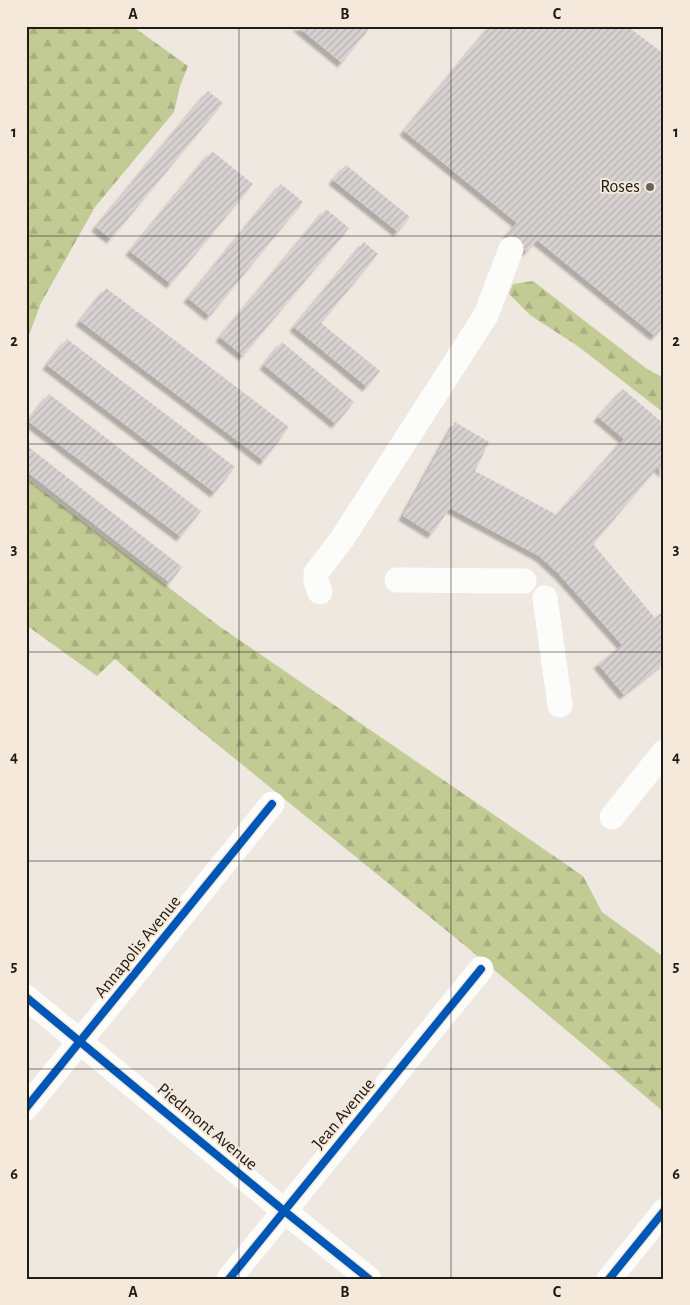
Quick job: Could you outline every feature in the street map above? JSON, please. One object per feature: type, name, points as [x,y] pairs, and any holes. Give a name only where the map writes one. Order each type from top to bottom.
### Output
[{"type":"street","points":[[320,592],[316,581],[316,573],[347,531],[486,315],[511,249]]},
{"type":"street","points":[[396,580],[524,581]]},
{"type":"street","points":[[545,598],[560,705]]},
{"type":"street","points":[[612,817],[664,752]]},
{"type":"street","name":"Annapolis Avenue","points":[[26,1108],[272,804]]},
{"type":"street","name":"Jean Avenue","points":[[229,1279],[481,969]]},
{"type":"street","name":"Piedmont Avenue","points":[[26,997],[369,1279]]},
{"type":"street","points":[[609,1279],[664,1211]]},
{"type":"green space","points":[[26,26],[132,26],[188,66],[180,86],[174,112],[95,207],[41,303],[26,343]]},
{"type":"green space","points":[[533,281],[647,369],[664,378],[664,413],[579,347],[530,315],[509,294],[513,284]]},
{"type":"green space","points":[[26,478],[219,626],[583,876],[602,912],[664,957],[664,1112],[463,944],[154,693],[115,659],[97,676],[26,625]]},
{"type":"building","points":[[297,26],[371,26],[342,63]]},
{"type":"building","points":[[490,26],[627,26],[664,54],[664,326],[655,336],[537,240],[527,252],[507,235],[517,223],[404,131]]},
{"type":"building","points":[[208,91],[223,103],[111,239],[96,227]]},
{"type":"building","points":[[212,151],[253,184],[171,284],[130,251]]},
{"type":"building","points":[[346,165],[410,217],[398,232],[333,180]]},
{"type":"building","points":[[281,184],[303,202],[210,316],[188,298]]},
{"type":"building","points":[[326,209],[349,228],[243,356],[220,337]]},
{"type":"building","points":[[364,242],[378,254],[321,323],[380,371],[367,387],[294,327]]},
{"type":"building","points":[[106,288],[289,427],[264,461],[80,321]]},
{"type":"building","points":[[67,339],[235,467],[215,493],[47,365]]},
{"type":"building","points":[[282,342],[354,402],[336,424],[264,365]]},
{"type":"building","points":[[623,389],[664,424],[664,473],[658,467],[593,544],[655,618],[664,611],[664,663],[624,695],[598,664],[622,645],[558,573],[539,556],[450,508],[432,534],[403,516],[455,422],[489,442],[475,471],[557,515],[624,439],[598,417]]},
{"type":"building","points":[[49,394],[201,511],[181,537],[28,421]]},
{"type":"building","points":[[26,445],[182,567],[170,583],[26,471]]},
{"type":"cycle path","points":[[26,1108],[272,804]]},
{"type":"cycle path","points":[[229,1279],[481,969]]},
{"type":"cycle path","points":[[26,997],[369,1279]]},
{"type":"cycle path","points":[[609,1279],[664,1211]]},
{"type":"place","name":"Roses","points":[[650,187]]}]
